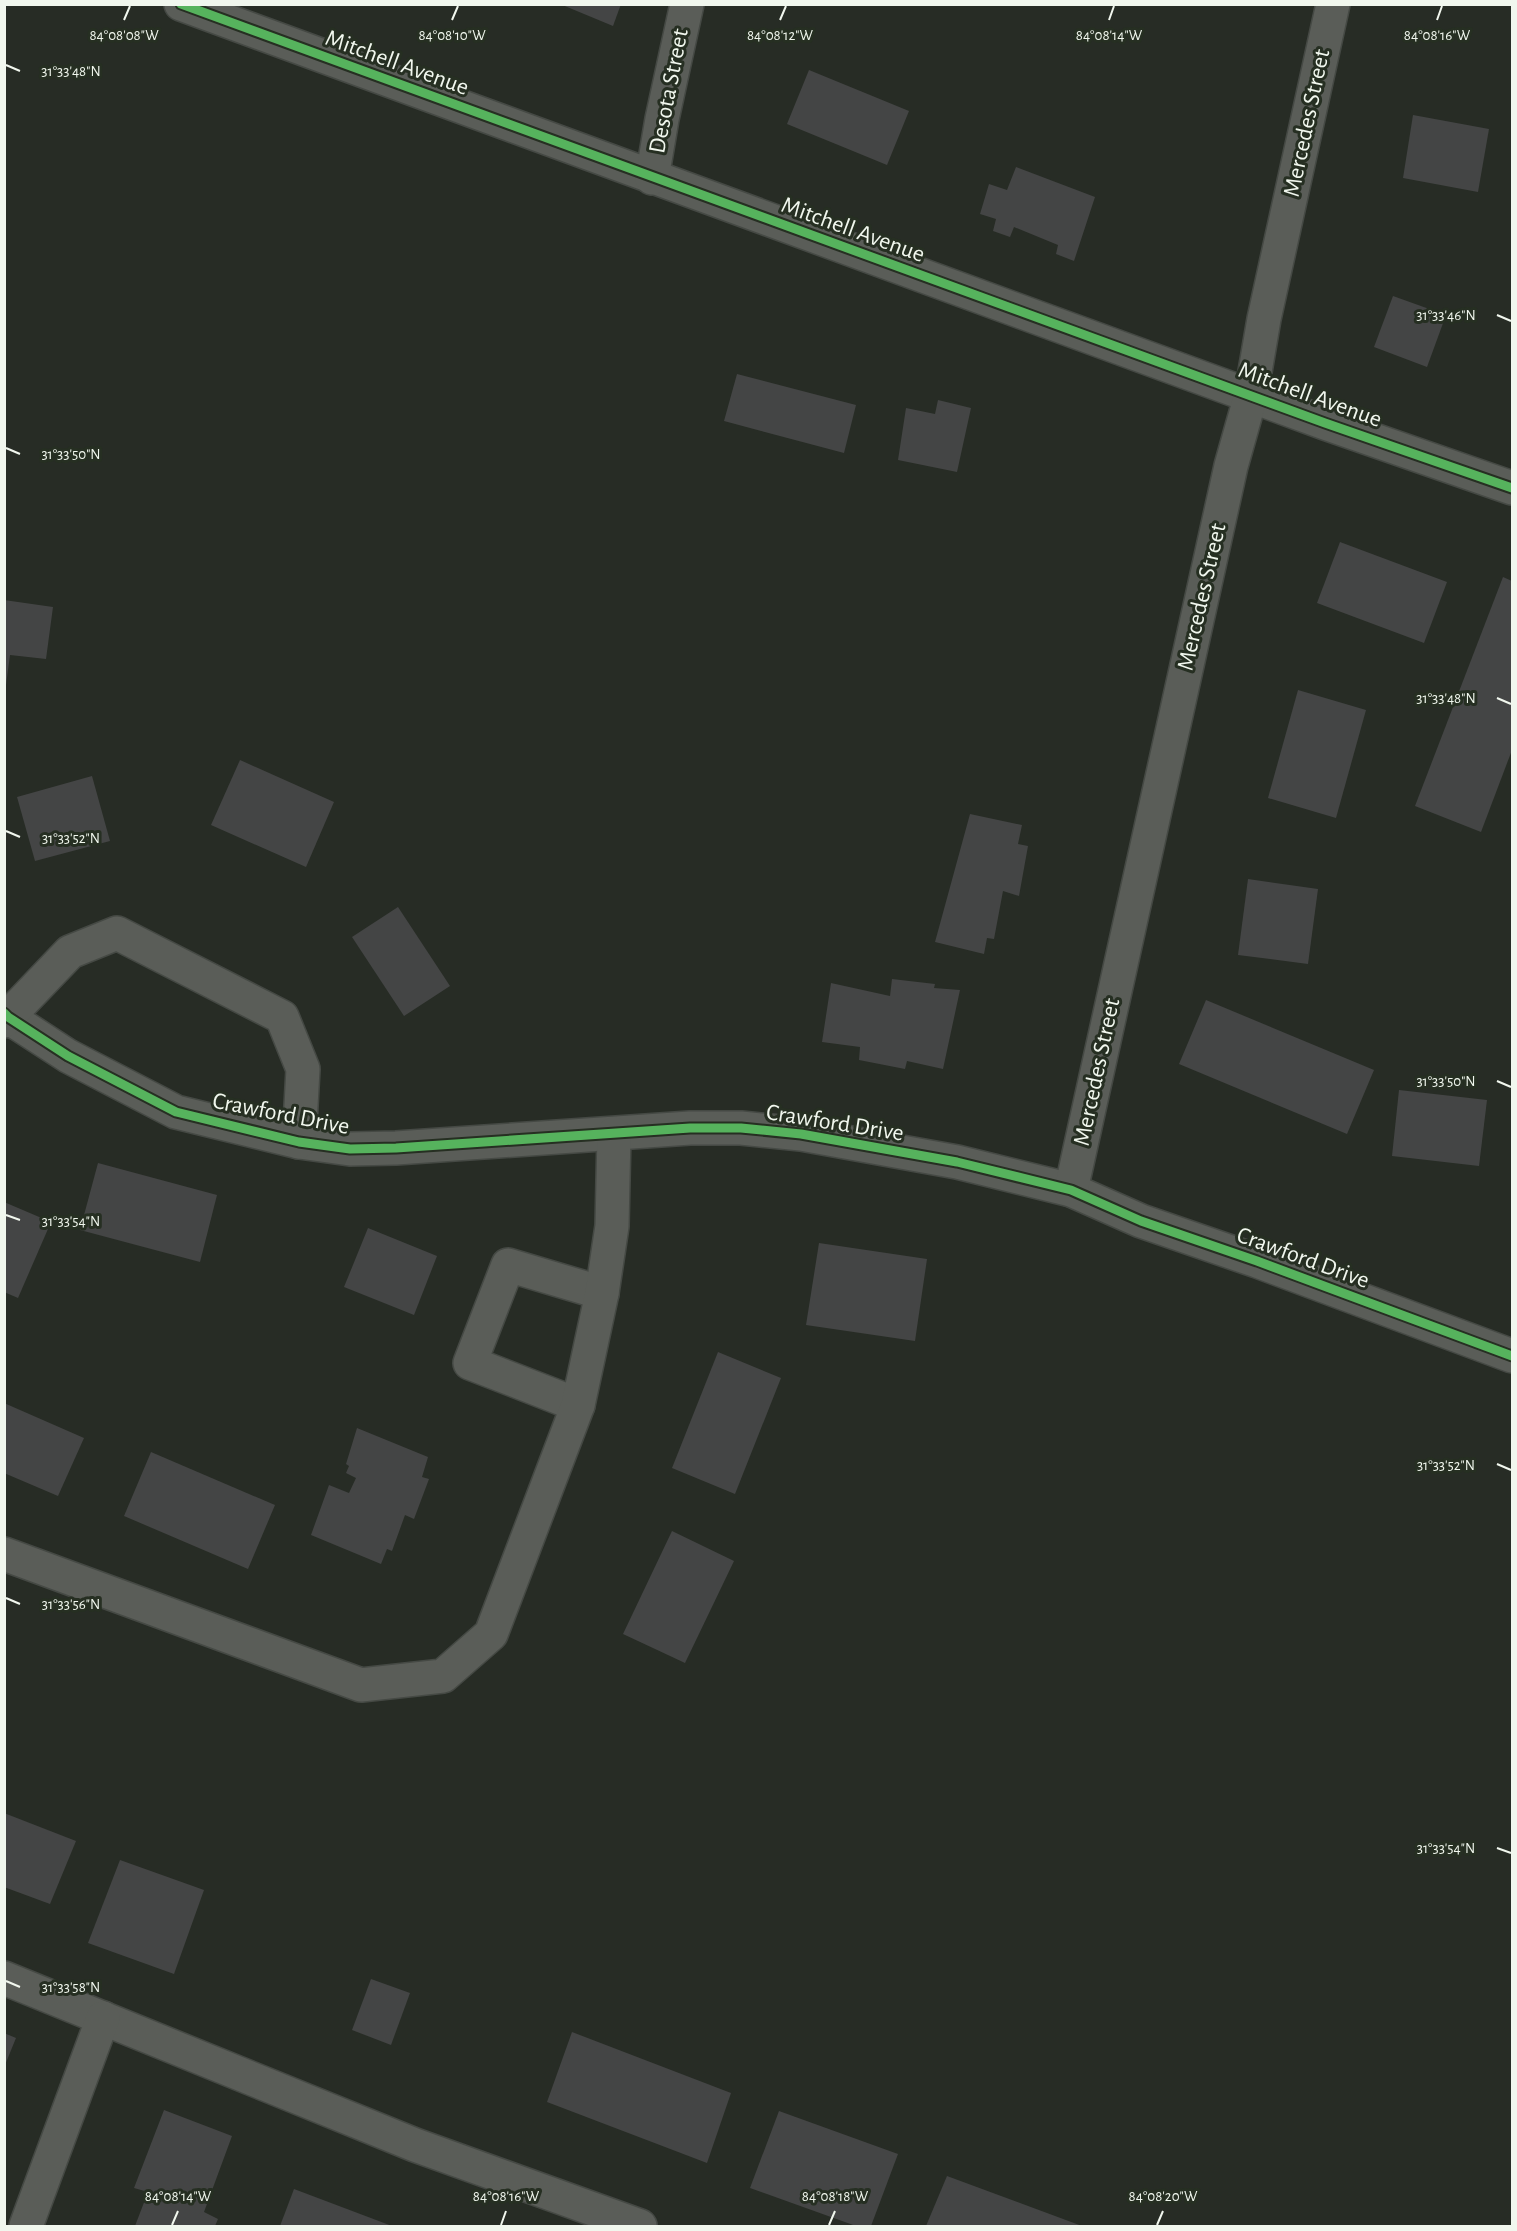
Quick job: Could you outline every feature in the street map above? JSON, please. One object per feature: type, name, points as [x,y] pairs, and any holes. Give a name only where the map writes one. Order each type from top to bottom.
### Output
[{"type":"street","name":"Mitchell Avenue","points":[[181,4],[652,178],[1512,488]]},
{"type":"street","name":"Desota Street","points":[[652,178],[662,119],[687,4]]},
{"type":"street","name":"Mercedes Street","points":[[1071,1190],[1229,478],[1251,395],[1264,319],[1333,4]]},
{"type":"street","points":[[6,1017],[70,952],[117,933],[282,1017],[303,1070],[299,1142]]},
{"type":"street","name":"Crawford Drive","points":[[6,1017],[68,1056],[176,1112],[299,1142],[350,1149],[396,1148],[741,1128],[801,1134],[957,1162],[1071,1190],[1141,1221],[1257,1261],[1512,1356]]},
{"type":"street","points":[[4,1554],[361,1685],[443,1676],[491,1634],[578,1405],[602,1293],[612,1226],[614,1134]]},
{"type":"street","points":[[578,1405],[470,1363],[508,1265],[602,1293]]},
{"type":"street","points":[[4,1978],[415,2145],[640,2226]]},
{"type":"street","points":[[26,2226],[103,2018]]},
{"type":"building","points":[[560,4],[621,4],[613,26]]},
{"type":"building","points":[[809,70],[909,111],[887,165],[787,124]]},
{"type":"building","points":[[1413,115],[1489,129],[1478,192],[1403,178]]},
{"type":"building","points":[[1016,167],[1095,197],[1074,261],[1056,254],[1058,245],[1014,227],[1010,237],[993,231],[996,219],[980,214],[989,184],[1007,190]]},
{"type":"building","points":[[1393,296],[1446,315],[1427,367],[1374,347]]},
{"type":"building","points":[[737,374],[856,405],[844,453],[724,421]]},
{"type":"building","points":[[938,400],[971,408],[957,472],[898,460],[906,408],[935,414]]},
{"type":"building","points":[[1340,542],[1447,582],[1424,643],[1317,603]]},
{"type":"building","points":[[1503,577],[1512,581],[1512,750],[1481,832],[1415,806]]},
{"type":"building","points":[[4,600],[53,607],[46,659],[10,655],[6,685]]},
{"type":"building","points":[[1298,690],[1366,710],[1336,818],[1268,798]]},
{"type":"building","points":[[240,760],[334,802],[306,867],[211,825]]},
{"type":"building","points":[[92,776],[110,841],[35,861],[17,797]]},
{"type":"building","points":[[970,814],[1022,825],[1018,844],[1028,846],[1019,896],[1003,891],[994,939],[987,938],[984,954],[935,942]]},
{"type":"building","points":[[1248,879],[1318,889],[1308,964],[1238,955]]},
{"type":"building","points":[[398,907],[450,986],[404,1016],[352,937]]},
{"type":"building","points":[[892,979],[935,984],[934,988],[960,990],[943,1069],[907,1061],[905,1069],[859,1060],[860,1047],[822,1042],[831,983],[890,996]]},
{"type":"building","points":[[1206,1000],[1374,1070],[1347,1134],[1179,1064]]},
{"type":"building","points":[[1399,1090],[1487,1100],[1479,1166],[1392,1156]]},
{"type":"building","points":[[98,1163],[217,1195],[200,1262],[80,1230]]},
{"type":"building","points":[[4,1202],[51,1222],[18,1298],[4,1292]]},
{"type":"building","points":[[368,1228],[437,1256],[414,1315],[344,1287]]},
{"type":"building","points":[[819,1243],[927,1259],[915,1341],[806,1325]]},
{"type":"building","points":[[718,1352],[781,1378],[735,1494],[672,1468]]},
{"type":"building","points":[[4,1403],[84,1438],[58,1496],[4,1473]]},
{"type":"building","points":[[357,1428],[428,1457],[422,1477],[429,1479],[414,1519],[405,1515],[392,1551],[387,1549],[381,1564],[311,1535],[329,1485],[349,1493],[356,1478],[346,1473],[349,1466],[346,1464]]},
{"type":"building","points":[[151,1452],[275,1505],[248,1569],[124,1516]]},
{"type":"building","points":[[672,1531],[734,1561],[685,1663],[623,1634]]},
{"type":"building","points":[[4,1813],[76,1841],[50,1904],[4,1887]]},
{"type":"building","points":[[120,1860],[204,1890],[174,1974],[88,1943]]},
{"type":"building","points":[[371,1979],[410,1993],[391,2045],[352,2030]]},
{"type":"building","points":[[572,2032],[731,2093],[707,2163],[547,2102]]},
{"type":"building","points":[[4,2033],[16,2038],[5,2065],[4,2065]]},
{"type":"building","points":[[164,2110],[232,2136],[204,2212],[218,2219],[215,2226],[135,2226],[148,2192],[134,2188]]},
{"type":"building","points":[[779,2111],[898,2154],[871,2226],[856,2226],[750,2188]]},
{"type":"building","points":[[947,2176],[1082,2226],[926,2226]]},
{"type":"building","points":[[294,2189],[392,2226],[280,2226]]},
{"type":"cycle path","points":[[181,4],[1325,423],[1512,488]]},
{"type":"cycle path","points":[[4,1013],[68,1056],[176,1112],[299,1142],[350,1149],[396,1148],[690,1128],[741,1128],[801,1134],[957,1162],[1071,1190],[1141,1221],[1257,1261],[1512,1356]]}]
